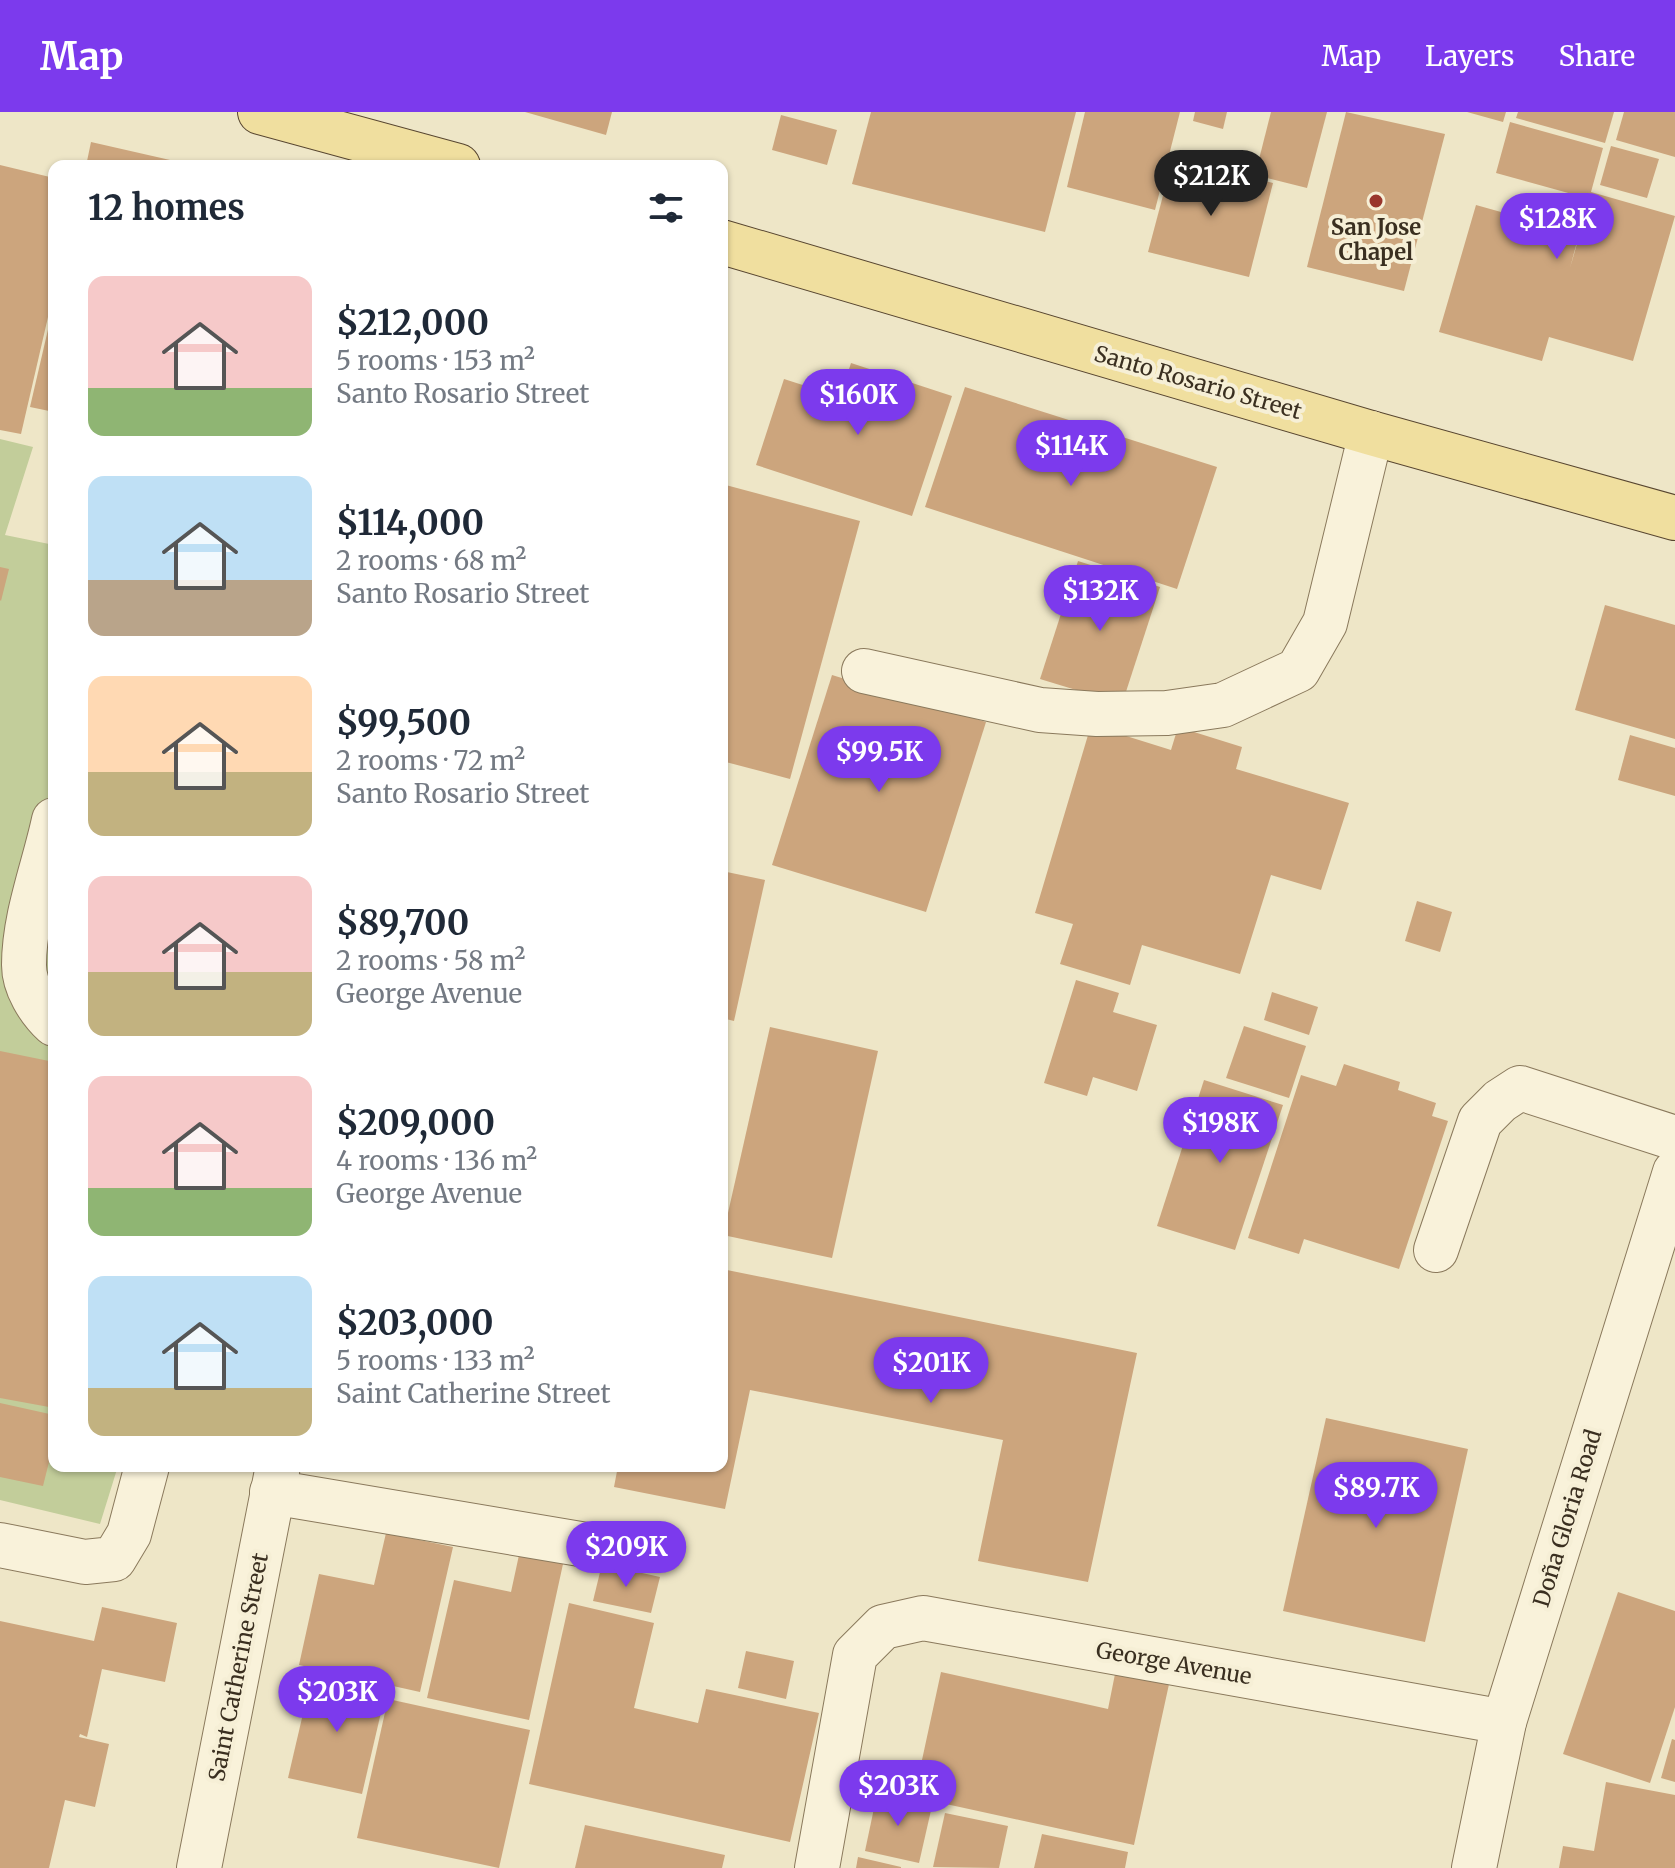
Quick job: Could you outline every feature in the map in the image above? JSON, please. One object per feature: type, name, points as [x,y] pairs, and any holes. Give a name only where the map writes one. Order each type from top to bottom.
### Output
[{"type":"main road","points":[[260,112],[359,125],[444,160]]},
{"type":"main road","name":"Santo Rosario Street","points":[[728,244],[1371,433],[1675,518]]},
{"type":"street","points":[[864,671],[1040,710],[1097,714],[1167,713],[1223,705],[1298,670],[1325,623],[1371,433]]},
{"type":"street","points":[[48,844],[32,907],[24,968],[38,1009],[48,1018]]},
{"type":"street","points":[[1436,1250],[1480,1121],[1500,1101],[1520,1088],[1675,1138]]},
{"type":"street","name":"Doña Gloria Road","points":[[1474,1868],[1504,1722],[1675,1172]]},
{"type":"street","points":[[0,1545],[85,1562],[114,1559],[129,1534],[145,1472]]},
{"type":"street","points":[[275,1479],[598,1547]]},
{"type":"street","name":"Saint Catherine Street","points":[[199,1868],[275,1479]]},
{"type":"street","name":"George Avenue","points":[[817,1868],[855,1655],[883,1627],[923,1618],[1504,1722]]},
{"type":"green space","points":[[0,439],[33,447],[5,535],[48,544],[48,1472],[116,1472],[100,1524],[0,1500]]},
{"type":"building","points":[[525,112],[612,112],[606,135]]},
{"type":"building","points":[[871,112],[1076,112],[1045,232],[852,184]]},
{"type":"building","points":[[1085,112],[1180,112],[1155,210],[1067,187]]},
{"type":"building","points":[[1195,112],[1227,112],[1223,129],[1193,121]]},
{"type":"building","points":[[1271,112],[1327,112],[1307,188],[1255,175]]},
{"type":"building","name":"San Jose Chapel","points":[[1346,112],[1445,134],[1404,291],[1307,267]]},
{"type":"building","points":[[1467,112],[1506,112],[1503,122]]},
{"type":"building","points":[[1518,112],[1614,112],[1605,143],[1516,118]]},
{"type":"building","points":[[1624,112],[1675,112],[1675,157],[1616,140]]},
{"type":"building","points":[[781,115],[837,130],[827,165],[772,150]]},
{"type":"building","points":[[1510,122],[1603,148],[1591,192],[1675,216],[1633,361],[1549,337],[1542,361],[1439,332],[1476,205],[1579,234],[1570,268],[1590,199],[1496,173]]},
{"type":"building","points":[[91,142],[170,160],[87,160]]},
{"type":"building","points":[[1611,146],[1659,159],[1647,198],[1600,185]]},
{"type":"building","points":[[1173,158],[1273,183],[1249,277],[1148,252]]},
{"type":"building","points":[[0,165],[48,177],[48,317],[21,434],[0,430]]},
{"type":"building","points":[[48,330],[48,411],[30,407]]},
{"type":"building","points":[[851,363],[952,396],[912,516],[756,465],[784,379],[840,397]]},
{"type":"building","points":[[965,387],[1217,467],[1177,589],[925,507]]},
{"type":"building","points":[[728,486],[860,521],[790,779],[728,763]]},
{"type":"building","points":[[1078,561],[1160,587],[1122,704],[1040,679]]},
{"type":"building","points":[[0,567],[9,569],[1,601],[0,600]]},
{"type":"building","points":[[1605,605],[1675,625],[1675,739],[1575,710]]},
{"type":"building","points":[[832,675],[986,722],[926,912],[772,865]]},
{"type":"building","points":[[1091,725],[1171,750],[1178,727],[1242,747],[1236,769],[1349,803],[1321,890],[1271,875],[1240,974],[1142,945],[1130,985],[1060,964],[1073,924],[1035,913]]},
{"type":"building","points":[[1630,735],[1675,748],[1675,796],[1618,780]]},
{"type":"building","points":[[728,872],[765,880],[734,1021],[728,1020]]},
{"type":"building","points":[[1417,901],[1452,912],[1440,952],[1405,941]]},
{"type":"building","points":[[1076,980],[1119,993],[1113,1012],[1157,1025],[1137,1091],[1093,1077],[1087,1096],[1044,1083]]},
{"type":"building","points":[[1272,992],[1318,1007],[1309,1035],[1264,1020]]},
{"type":"building","points":[[1244,1026],[1306,1046],[1289,1098],[1226,1078]]},
{"type":"building","points":[[770,1027],[878,1051],[832,1258],[728,1236],[728,1213]]},
{"type":"building","points":[[0,1051],[48,1061],[48,1407],[0,1398]]},
{"type":"building","points":[[1344,1064],[1400,1082],[1398,1090],[1436,1103],[1432,1116],[1448,1121],[1399,1269],[1304,1239],[1299,1254],[1248,1238],[1301,1075],[1336,1086]]},
{"type":"building","points":[[1204,1080],[1283,1105],[1235,1250],[1157,1226]]},
{"type":"building","points":[[728,1270],[1137,1353],[1088,1582],[978,1561],[1003,1440],[750,1390],[725,1509],[614,1487],[617,1472],[728,1472]]},
{"type":"building","points":[[0,1403],[48,1414],[48,1466],[43,1486],[0,1477]]},
{"type":"building","points":[[1326,1418],[1468,1449],[1425,1642],[1283,1611]]},
{"type":"building","points":[[386,1533],[453,1547],[420,1692],[299,1665],[319,1574],[374,1585]]},
{"type":"building","points":[[519,1555],[563,1564],[529,1720],[427,1698],[454,1580],[511,1592]]},
{"type":"building","points":[[602,1564],[660,1577],[651,1613],[593,1601]]},
{"type":"building","points":[[1618,1592],[1675,1611],[1675,1707],[1650,1783],[1563,1754]]},
{"type":"building","points":[[569,1603],[654,1623],[634,1708],[698,1723],[706,1689],[819,1713],[790,1842],[529,1784]]},
{"type":"building","points":[[102,1607],[177,1623],[165,1682],[102,1669],[87,1737],[80,1734],[79,1737],[109,1744],[95,1807],[65,1800],[49,1868],[0,1868],[0,1621],[94,1641]]},
{"type":"building","points":[[746,1651],[794,1661],[786,1699],[738,1688]]},
{"type":"building","points":[[1117,1664],[1171,1675],[1134,1845],[914,1797],[941,1672],[1108,1709]]},
{"type":"building","points":[[312,1675],[386,1691],[362,1794],[288,1778]]},
{"type":"building","points":[[388,1699],[530,1730],[499,1868],[357,1838]]},
{"type":"building","points":[[1672,1739],[1675,1740],[1675,1782],[1661,1778]]},
{"type":"building","points":[[1606,1782],[1675,1795],[1675,1868],[1559,1868],[1563,1846],[1594,1851]]},
{"type":"building","points":[[877,1794],[932,1806],[919,1863],[865,1851]]},
{"type":"building","points":[[945,1813],[1008,1826],[999,1868],[933,1867]]},
{"type":"building","points":[[585,1825],[725,1855],[722,1868],[575,1868]]},
{"type":"building","points":[[1042,1834],[1128,1852],[1125,1868],[1034,1868]]},
{"type":"building","points":[[858,1857],[901,1867],[901,1868],[856,1868]]},
{"type":"place","name":"San Jose Chapel","points":[[1376,201]]}]
